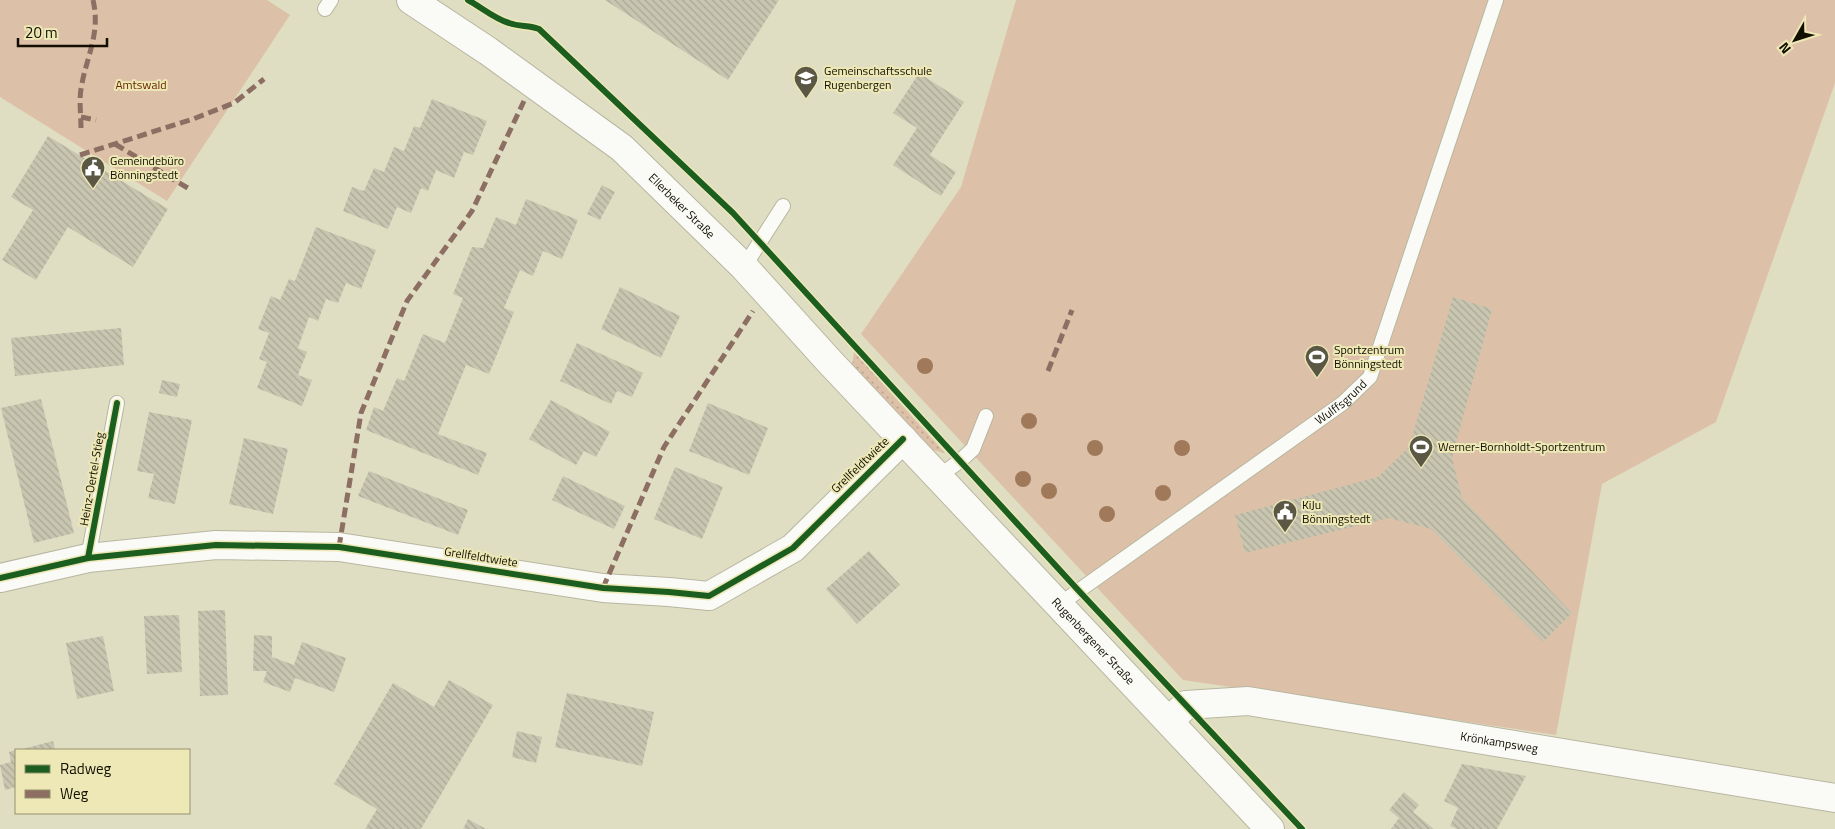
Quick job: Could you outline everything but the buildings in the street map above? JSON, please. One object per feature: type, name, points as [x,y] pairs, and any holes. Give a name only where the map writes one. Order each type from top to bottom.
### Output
[{"type":"street","name":"Ellerbeker Straße","points":[[411,0],[488,51],[622,148],[744,267],[910,446]]},
{"type":"street","name":"Rugenbergener Straße","points":[[910,446],[1270,829]]},
{"type":"street","name":"Grellfeldtwiete","points":[[0,578],[88,558],[216,545],[339,547],[603,588],[709,596],[793,548],[910,446]]},
{"type":"street","name":"Krönkampsweg","points":[[1169,721],[1186,705],[1248,701],[1835,798]]},
{"type":"lane","name":"Wulffsgrund","points":[[1060,604],[1343,403],[1370,377],[1496,0]]},
{"type":"lane","points":[[744,267],[783,206]]},
{"type":"lane","name":"Heinz-Oertel-Stieg","points":[[88,558],[117,403]]},
{"type":"lane","points":[[939,476],[973,450],[986,416]]},
{"type":"green space","name":"Amtswald","points":[[0,0],[267,0],[290,15],[167,201],[0,97]]},
{"type":"green space","name":"Sportzentrum Bönningstedt","points":[[1016,0],[1835,0],[1835,83],[1716,422],[1602,484],[1556,735],[1183,680],[861,334],[961,187]]},
{"type":"green space","points":[[854,352],[945,453],[928,449],[852,366]]},
{"type":"marked path","points":[[81,128],[81,89],[94,35],[95,12],[93,0]]},
{"type":"marked path","points":[[80,155],[193,119],[234,103],[264,79]]},
{"type":"marked path","points":[[339,547],[361,413],[407,301],[472,211],[524,101]]},
{"type":"marked path","points":[[81,117],[96,120]]},
{"type":"marked path","points":[[115,144],[191,190]]},
{"type":"marked path","points":[[1048,371],[1072,310]]},
{"type":"marked path","points":[[603,588],[664,447],[753,311]]},
{"type":"cycle path","points":[[468,0],[504,21],[539,29],[733,213],[1078,590],[1302,829]]},
{"type":"cycle path","points":[[88,558],[117,403]]},
{"type":"cycle path","points":[[0,578],[88,558],[216,545],[339,547],[603,588],[709,596],[793,548],[903,439]]},
{"type":"place","name":"Gemeinschaftsschule Rugenbergen","points":[[806,99]]},
{"type":"place","name":"Gemeindebüro Bönningstedt","points":[[93,189]]},
{"type":"place","name":"Sportzentrum Bönningstedt","points":[[1317,378]]},
{"type":"place","name":"Werner-Bornholdt-Sportzentrum","points":[[1421,468]]},
{"type":"place","name":"KiJu Bönningstedt","points":[[1285,533]]}]
